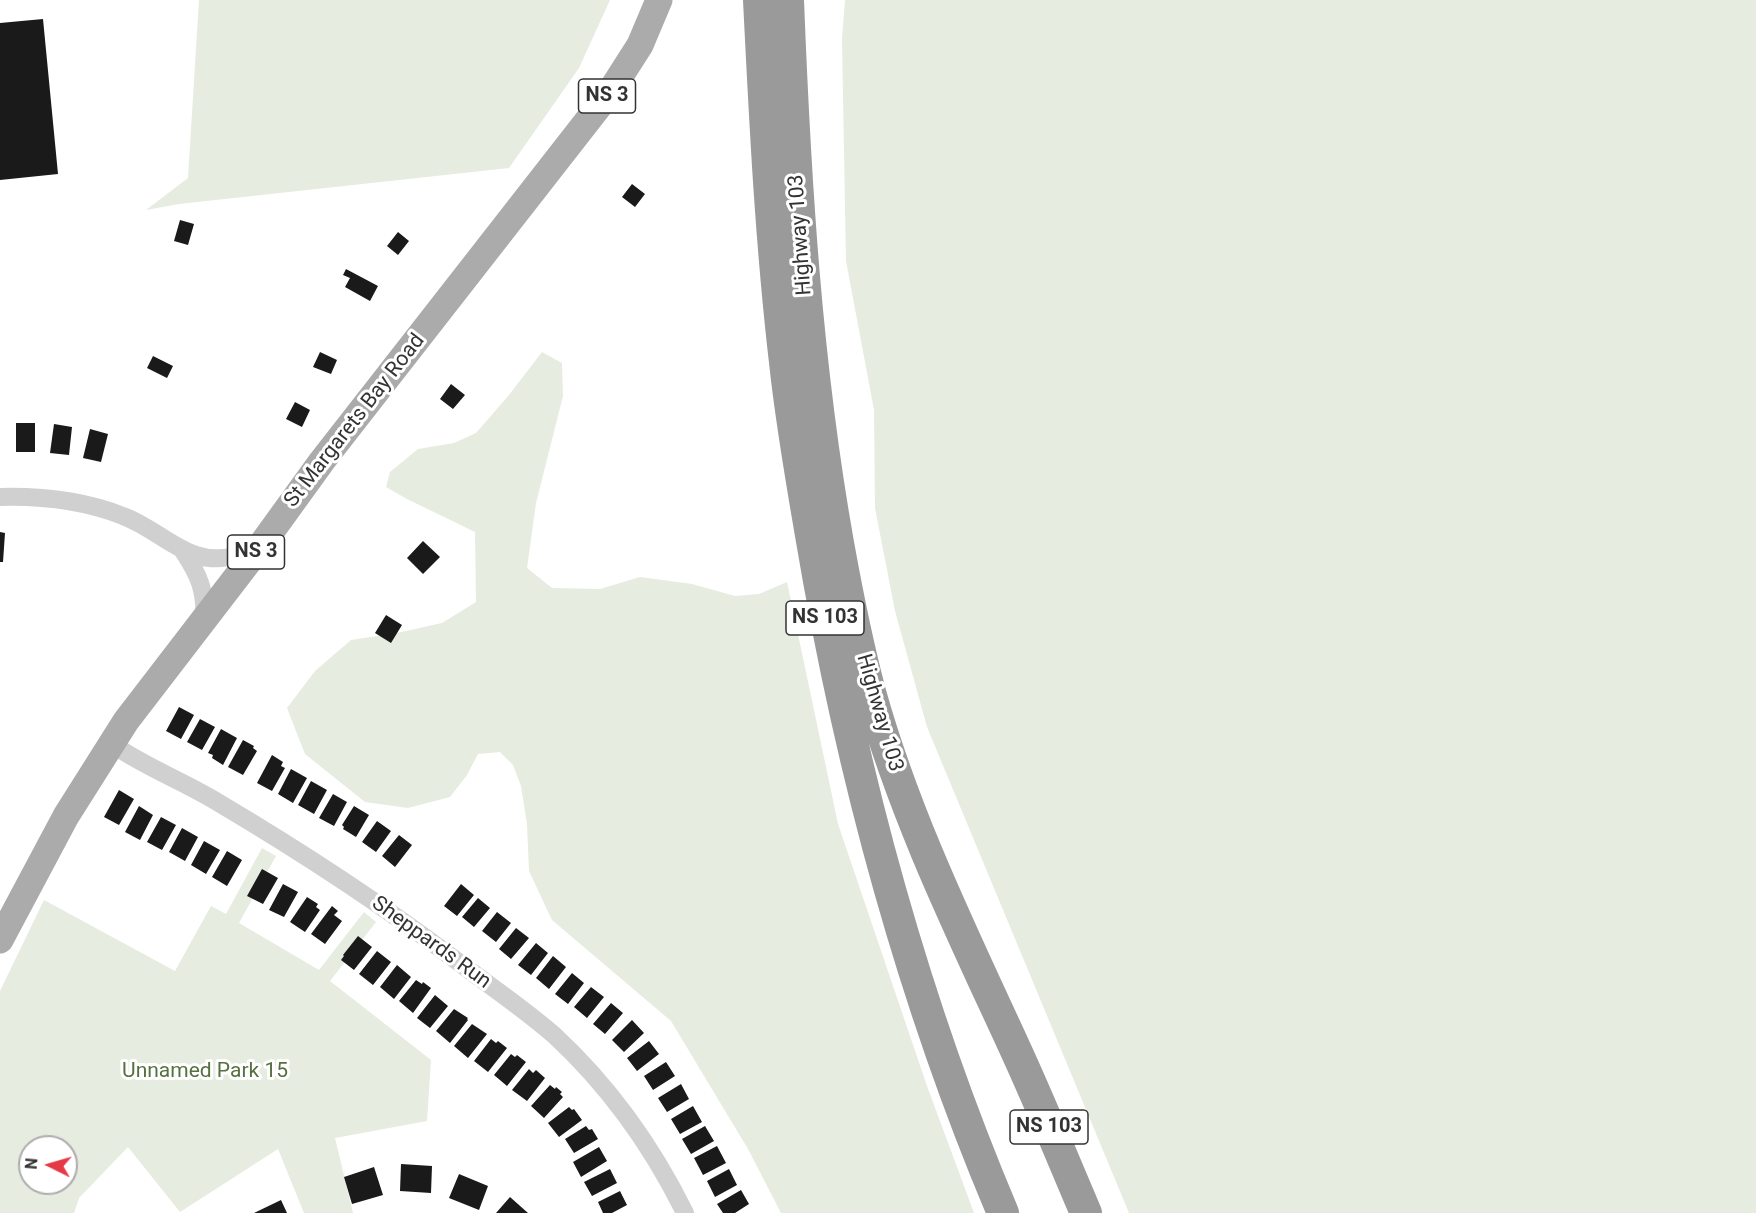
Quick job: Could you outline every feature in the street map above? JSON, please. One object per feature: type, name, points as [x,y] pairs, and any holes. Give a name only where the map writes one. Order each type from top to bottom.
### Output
[{"type":"highway","points":[[751,0],[755,52],[763,75]]},
{"type":"highway","name":"Highway 103","points":[[759,0],[774,258],[785,363],[799,466],[835,668],[868,811],[905,940],[963,1116],[1003,1213]]},
{"type":"highway","name":"Highway 103","points":[[788,0],[799,230],[810,352],[833,511],[860,652],[882,732],[920,837],[988,993],[1022,1063],[1086,1213]]},
{"type":"main road","name":"St Margarets Bay Road","points":[[0,940],[66,816],[126,721],[262,544],[322,461],[610,92],[640,45],[659,0]]},
{"type":"street","points":[[0,497],[71,502],[124,516],[155,532],[183,551],[200,557],[219,558],[238,555],[262,544]]},
{"type":"street","points":[[183,551],[194,568],[203,591],[204,620]]},
{"type":"street","name":"Sheppards Run","points":[[112,744],[213,799],[307,855],[397,916],[531,1016],[574,1055],[612,1097],[651,1152],[685,1213]]},
{"type":"green space","points":[[199,0],[610,0],[579,68],[509,168],[179,204],[146,210],[188,178]]},
{"type":"green space","points":[[845,0],[1756,0],[1756,1213],[1129,1213],[927,727],[895,611],[875,508],[874,410],[846,261],[842,39]]},
{"type":"green space","points":[[542,352],[562,363],[563,396],[536,503],[527,568],[552,588],[600,589],[640,577],[692,584],[735,596],[759,594],[787,582],[838,824],[927,1086],[974,1213],[781,1213],[748,1149],[671,1021],[552,920],[529,871],[527,824],[521,786],[513,765],[500,752],[478,754],[467,775],[450,797],[408,808],[365,802],[305,754],[287,708],[315,671],[351,640],[442,623],[476,602],[475,532],[386,487],[390,472],[418,449],[454,443],[476,433]]},
{"type":"green space","name":"Unnamed Park 15","points":[[262,848],[276,856],[239,923],[319,970],[364,912],[376,922],[330,981],[431,1060],[427,1121],[335,1138],[353,1213],[304,1213],[278,1149],[180,1212],[128,1147],[79,1198],[74,1213],[0,1213],[0,991],[44,900],[175,971],[211,906],[226,914]]},
{"type":"building","points":[[43,19],[58,174],[0,180],[0,23]]},
{"type":"building","points":[[632,184],[645,194],[635,207],[622,197]]},
{"type":"building","points":[[180,220],[194,224],[188,245],[174,241]]},
{"type":"building","points":[[398,232],[409,241],[398,255],[387,246]]},
{"type":"building","points":[[346,269],[378,286],[370,301],[345,287],[350,278],[343,275]]},
{"type":"building","points":[[320,352],[337,360],[331,374],[313,367]]},
{"type":"building","points":[[153,356],[173,366],[167,378],[147,368]]},
{"type":"building","points":[[451,384],[465,395],[453,409],[440,399]]},
{"type":"building","points":[[295,402],[310,410],[302,427],[286,419]]},
{"type":"building","points":[[16,423],[35,423],[35,452],[16,452]]},
{"type":"building","points":[[54,424],[72,427],[69,455],[50,453]]},
{"type":"building","points":[[90,429],[108,434],[101,462],[83,458]]},
{"type":"building","points":[[0,532],[5,533],[3,562],[0,562]]},
{"type":"building","points":[[423,541],[440,557],[423,574],[407,558]]},
{"type":"building","points":[[386,615],[402,625],[391,643],[375,633]]},
{"type":"building","points":[[179,707],[194,715],[181,739],[166,731]]},
{"type":"building","points":[[200,719],[215,727],[202,750],[187,742]]},
{"type":"building","points":[[221,729],[237,738],[223,765],[208,753]]},
{"type":"building","points":[[243,740],[254,746],[253,748],[257,751],[243,775],[228,767]]},
{"type":"building","points":[[272,755],[283,762],[281,766],[285,768],[272,791],[257,783]]},
{"type":"building","points":[[291,769],[307,778],[293,803],[278,794]]},
{"type":"building","points":[[311,781],[327,790],[314,814],[298,805]]},
{"type":"building","points":[[119,790],[134,799],[119,825],[104,817]]},
{"type":"building","points":[[333,794],[347,802],[334,826],[319,818]]},
{"type":"building","points":[[139,806],[153,815],[140,840],[125,832]]},
{"type":"building","points":[[354,806],[369,815],[356,837],[343,829],[342,825]]},
{"type":"building","points":[[161,817],[176,825],[162,850],[147,842]]},
{"type":"building","points":[[377,821],[391,831],[376,852],[362,842]]},
{"type":"building","points":[[182,828],[198,837],[185,861],[169,852]]},
{"type":"building","points":[[399,835],[412,845],[395,867],[382,856]]},
{"type":"building","points":[[204,841],[220,850],[206,874],[191,865]]},
{"type":"building","points":[[227,851],[242,860],[227,886],[212,877]]},
{"type":"building","points":[[262,869],[278,878],[263,904],[247,896]]},
{"type":"building","points":[[283,884],[298,892],[284,917],[269,910]]},
{"type":"building","points":[[461,884],[474,895],[457,916],[444,906]]},
{"type":"building","points":[[307,897],[318,904],[316,907],[320,910],[305,932],[290,922]]},
{"type":"building","points":[[478,898],[490,908],[474,927],[462,917]]},
{"type":"building","points":[[332,906],[338,911],[334,915],[342,921],[325,944],[311,934]]},
{"type":"building","points":[[497,912],[511,923],[496,942],[482,931]]},
{"type":"building","points":[[516,928],[529,938],[511,959],[499,949]]},
{"type":"building","points":[[358,936],[372,947],[354,970],[341,960]]},
{"type":"building","points":[[536,943],[548,953],[531,975],[518,965]]},
{"type":"building","points":[[377,951],[391,962],[373,985],[359,974]]},
{"type":"building","points":[[553,956],[566,967],[549,989],[536,978]]},
{"type":"building","points":[[397,965],[411,977],[394,999],[380,987]]},
{"type":"building","points":[[572,973],[584,983],[568,1004],[555,994]]},
{"type":"building","points":[[416,980],[431,988],[413,1013],[399,1001]]},
{"type":"building","points":[[591,987],[604,997],[587,1018],[574,1007]]},
{"type":"building","points":[[435,995],[448,1006],[430,1028],[417,1018]]},
{"type":"building","points":[[611,1003],[623,1013],[605,1034],[593,1024]]},
{"type":"building","points":[[454,1009],[468,1020],[450,1043],[436,1031]]},
{"type":"building","points":[[632,1020],[644,1033],[624,1052],[612,1040]]},
{"type":"building","points":[[472,1024],[487,1034],[468,1058],[454,1046]]},
{"type":"building","points":[[491,1039],[507,1048],[488,1072],[474,1061]]},
{"type":"building","points":[[649,1041],[659,1054],[637,1071],[627,1058]]},
{"type":"building","points":[[511,1054],[515,1057],[517,1055],[526,1062],[507,1086],[494,1075]]},
{"type":"building","points":[[666,1062],[675,1076],[653,1090],[644,1076]]},
{"type":"building","points":[[529,1069],[533,1073],[536,1070],[545,1078],[527,1101],[512,1090]]},
{"type":"building","points":[[681,1084],[689,1099],[667,1112],[658,1098]]},
{"type":"building","points":[[550,1085],[562,1092],[560,1094],[563,1097],[544,1118],[531,1106]]},
{"type":"building","points":[[693,1106],[702,1122],[680,1134],[671,1119]]},
{"type":"building","points":[[569,1107],[574,1109],[582,1120],[559,1137],[548,1123]]},
{"type":"building","points":[[586,1126],[589,1130],[592,1129],[598,1139],[574,1153],[565,1139]]},
{"type":"building","points":[[705,1126],[714,1141],[691,1154],[682,1139]]},
{"type":"building","points":[[717,1146],[726,1163],[703,1175],[694,1158]]},
{"type":"building","points":[[599,1147],[607,1161],[581,1177],[573,1162]]},
{"type":"building","points":[[401,1164],[432,1166],[431,1193],[400,1191]]},
{"type":"building","points":[[374,1167],[383,1195],[352,1204],[344,1177]]},
{"type":"building","points":[[610,1169],[617,1183],[592,1196],[584,1182]]},
{"type":"building","points":[[729,1169],[737,1185],[715,1197],[707,1181]]},
{"type":"building","points":[[459,1174],[488,1186],[479,1210],[449,1198]]},
{"type":"building","points":[[741,1190],[749,1204],[735,1213],[723,1213],[717,1204]]},
{"type":"building","points":[[620,1191],[627,1205],[612,1213],[603,1213],[598,1202]]},
{"type":"building","points":[[510,1197],[528,1213],[496,1213]]},
{"type":"building","points":[[281,1200],[287,1213],[254,1213]]}]
